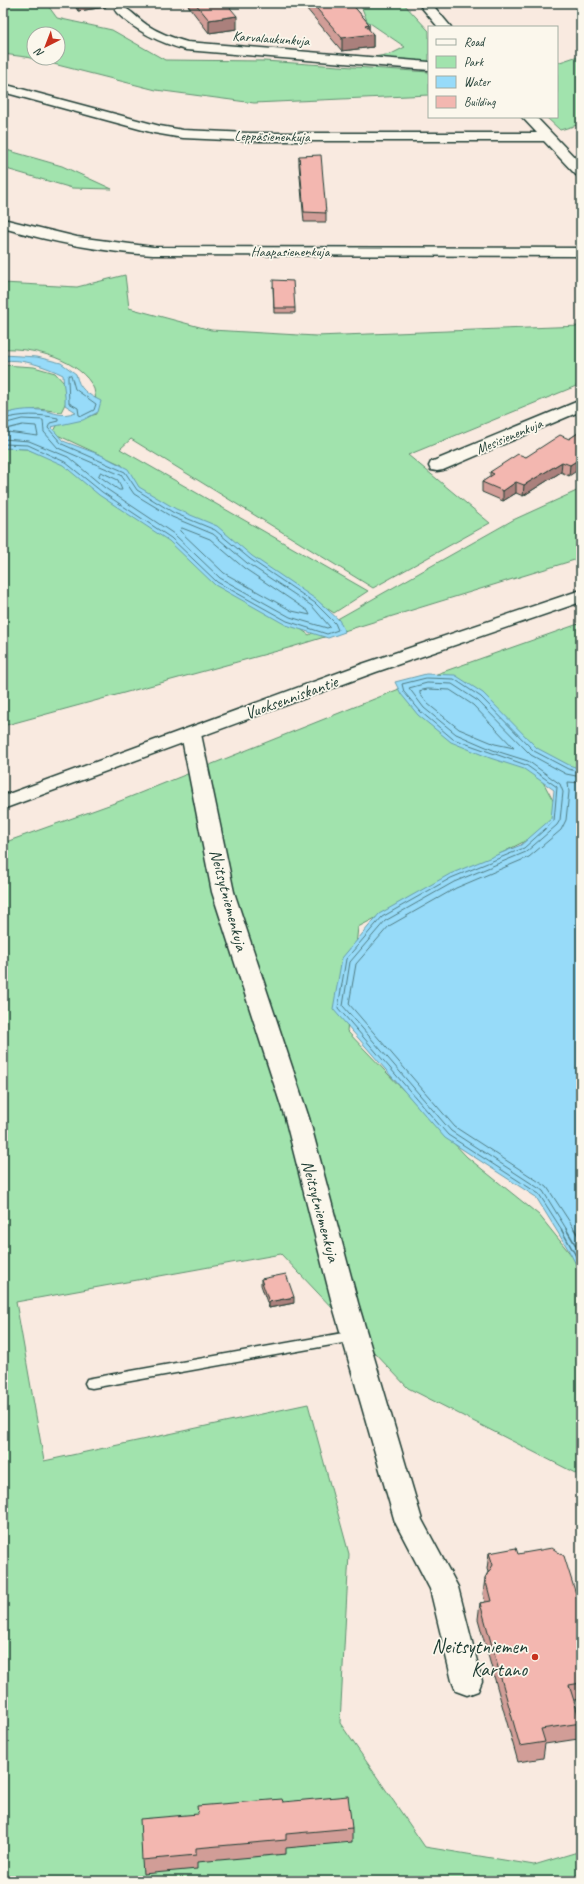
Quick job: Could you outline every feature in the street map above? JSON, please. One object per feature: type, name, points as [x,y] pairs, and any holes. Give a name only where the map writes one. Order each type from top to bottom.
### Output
[{"type":"street","points":[[424,3],[444,26]]},
{"type":"street","name":"Karvalaukunkuja","points":[[121,10],[129,19],[155,34],[186,46],[428,66]]},
{"type":"street","name":"Leppäsienenkuja","points":[[3,88],[159,130],[183,134],[249,137],[548,137]]},
{"type":"street","points":[[530,118],[581,172]]},
{"type":"street","name":"Haapasienenkuja","points":[[3,223],[81,243],[113,249],[153,251],[581,252]]},
{"type":"street","name":"Mesisienenkuja","points":[[437,466],[581,405]]},
{"type":"street","name":"Vuoksenniskantie","points":[[3,803],[369,668],[581,596]]},
{"type":"street","name":"Neitsytniemenkuja","points":[[191,734],[224,892],[296,1118],[354,1336],[409,1522],[444,1587],[467,1681]]},
{"type":"lane","points":[[92,1383],[354,1336]]},
{"type":"green space","points":[[3,3],[46,3],[57,18],[112,30],[165,60],[264,61],[428,72],[428,95],[254,103],[156,90],[61,66],[66,66],[66,26],[26,26],[26,57],[3,54]]},
{"type":"green space","points":[[360,3],[403,3],[428,30],[428,62],[374,57],[391,54],[405,47],[367,21]]},
{"type":"green space","points":[[581,55],[581,124],[560,130],[547,118],[558,118],[558,63]]},
{"type":"green space","points":[[3,149],[62,166],[112,189],[72,188],[3,168]]},
{"type":"green space","points":[[125,275],[129,308],[211,330],[316,336],[581,326],[581,384],[408,455],[490,523],[373,588],[131,439],[120,449],[368,591],[334,613],[238,549],[159,508],[125,475],[122,465],[53,433],[58,424],[97,414],[94,389],[88,379],[79,370],[55,357],[28,350],[3,349],[3,283],[77,287]]},
{"type":"green space","points":[[3,365],[34,367],[55,373],[64,383],[66,402],[61,412],[39,409],[6,413],[3,415]]},
{"type":"green space","points":[[3,448],[27,449],[61,462],[93,481],[309,635],[513,520],[581,489],[581,558],[292,647],[3,726]]},
{"type":"green space","points":[[581,623],[581,770],[542,780],[564,821],[358,927],[347,1031],[467,1157],[539,1215],[581,1267],[581,1476],[408,1388],[281,1254],[16,1302],[44,1461],[308,1404],[349,1554],[340,1723],[425,1847],[534,1865],[581,1851],[581,1881],[3,1881],[3,843],[120,801],[434,675]]},
{"type":"water","points":[[3,355],[37,357],[61,363],[76,374],[79,384],[84,390],[101,401],[98,412],[83,420],[51,427],[63,441],[101,455],[128,469],[139,487],[176,509],[217,526],[252,556],[317,600],[339,620],[345,632],[328,638],[286,625],[215,585],[169,541],[99,495],[63,465],[27,449],[3,448],[3,415],[26,410],[40,410],[62,415],[76,412],[65,405],[63,375],[42,366],[26,362],[10,360],[3,361]]},
{"type":"water","points":[[426,674],[455,675],[483,693],[537,748],[569,765],[581,769],[581,1274],[568,1249],[536,1197],[445,1138],[333,1009],[342,958],[379,914],[450,874],[521,845],[551,819],[554,790],[524,769],[490,758],[451,742],[418,715],[401,694],[395,682]]},
{"type":"building","points":[[195,3],[226,3],[237,16],[209,20]]},
{"type":"building","points":[[312,3],[351,3],[369,24],[365,25],[373,34],[342,38]]},
{"type":"building","points":[[321,155],[326,213],[304,212],[299,156]]},
{"type":"building","points":[[273,280],[293,281],[295,308],[274,308]]},
{"type":"building","points":[[581,431],[581,458],[570,465],[562,462],[524,485],[516,482],[503,491],[482,482],[494,474],[490,472],[518,454],[526,457],[560,435],[569,439]]},
{"type":"building","points":[[286,1274],[294,1297],[269,1302],[261,1279]]},
{"type":"building","name":"Neitsytniemen Kartano","points":[[516,1548],[518,1554],[552,1548],[564,1556],[581,1610],[581,1683],[569,1685],[581,1723],[541,1729],[545,1742],[520,1746],[480,1603],[491,1601],[485,1578],[493,1565],[489,1553]]},
{"type":"building","points":[[348,1796],[352,1828],[286,1834],[286,1840],[196,1848],[196,1855],[142,1860],[140,1819],[198,1814],[197,1806],[282,1799],[283,1802]]},
{"type":"waterway","points":[[3,411],[6,414]]},
{"type":"place","name":"Neitsytniemen Kartano","points":[[535,1657]]}]
